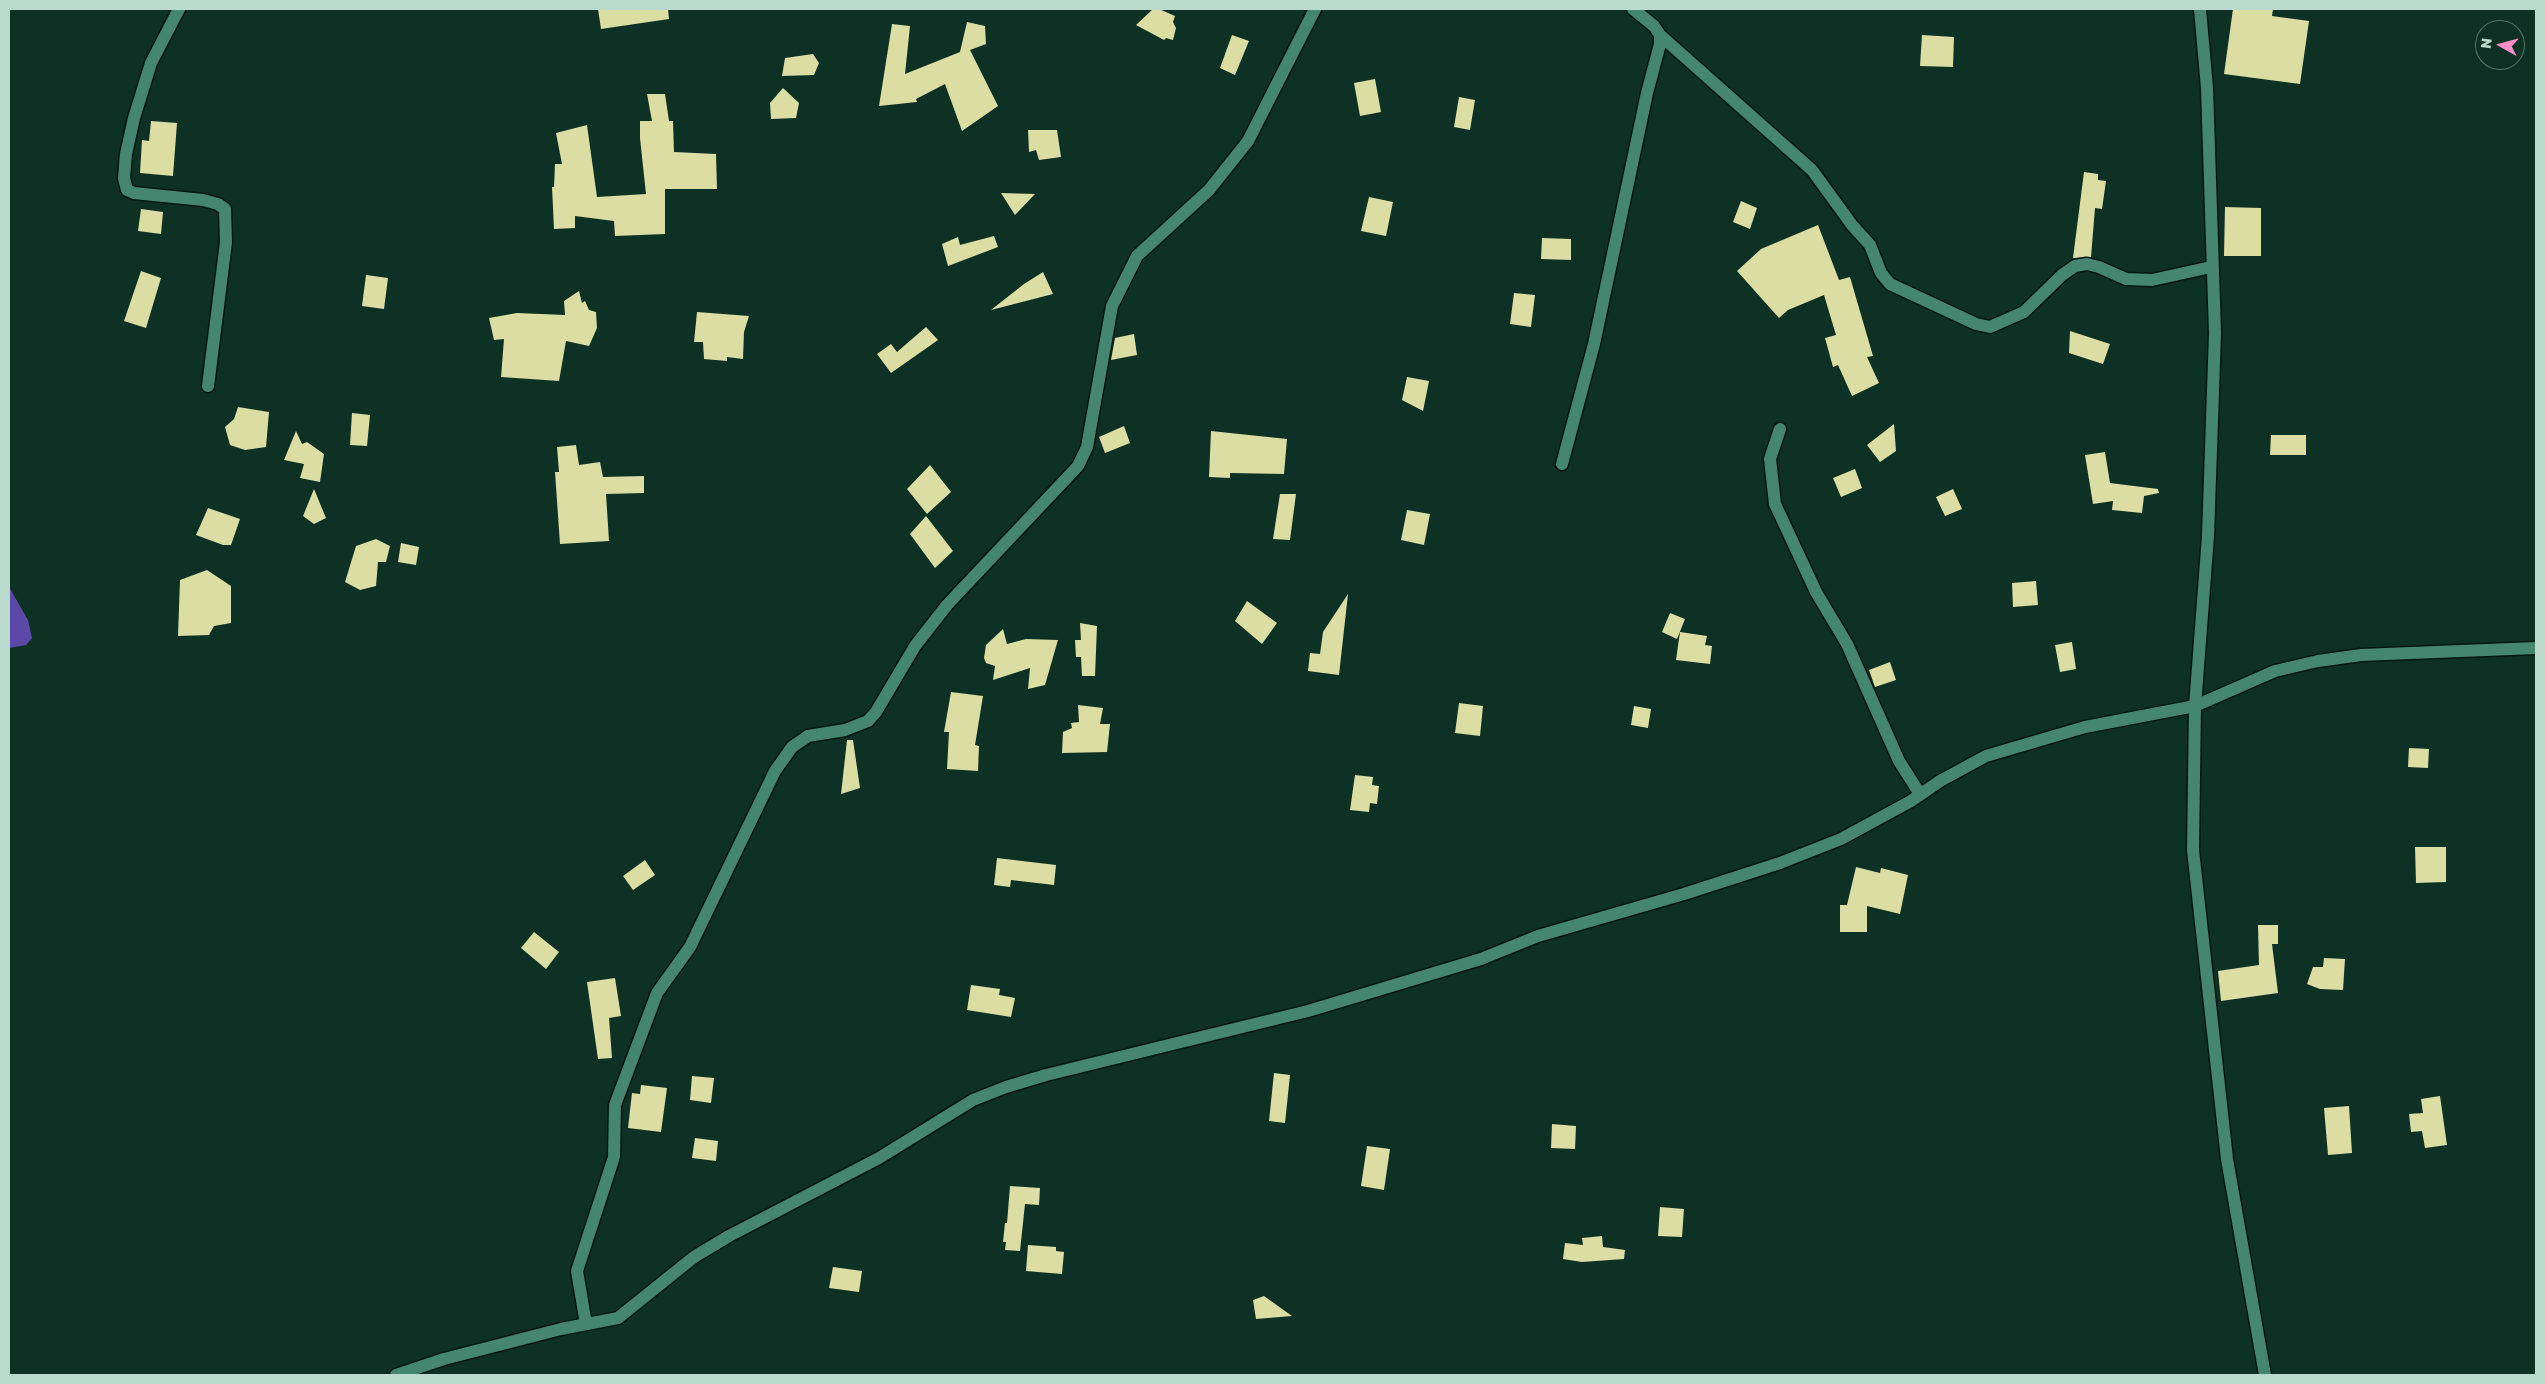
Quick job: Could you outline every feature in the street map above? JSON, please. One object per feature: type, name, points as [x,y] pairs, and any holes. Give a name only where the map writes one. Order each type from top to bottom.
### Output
[{"type":"street","points":[[179,9],[151,63],[134,118],[126,154],[124,178],[127,190],[134,193],[203,200],[218,204],[225,209],[226,242],[208,386]]},
{"type":"street","points":[[586,1324],[577,1271],[614,1157],[615,1105],[657,993],[690,947],[775,771],[792,747],[808,736],[818,732],[845,730],[868,721],[876,712],[915,646],[947,605],[1078,466],[1087,447],[1112,306],[1137,256],[1209,190],[1248,141],[1314,9]]},
{"type":"street","points":[[1633,9],[1812,170],[1852,225],[1870,245],[1881,273],[1890,284],[1976,324],[1990,327],[2024,312],[2042,292],[2075,266],[2099,266],[2126,279],[2152,280],[2211,267]]},
{"type":"street","points":[[2200,9],[2209,140],[2211,267],[2215,332],[2209,526],[2195,706],[2193,850],[2227,1159],[2265,1375]]},
{"type":"street","points":[[1562,464],[1594,344],[1647,93],[1659,51],[1660,35]]},
{"type":"street","points":[[1780,429],[1770,459],[1775,504],[1816,592],[1847,644],[1899,760],[1920,794]]},
{"type":"street","points":[[396,1375],[444,1359],[618,1318],[701,1253],[784,1205],[878,1158],[973,1100],[1046,1075],[1308,1011],[1481,959],[1538,936],[1684,894],[1780,863],[1841,839],[1986,756],[2085,727],[2195,706],[2275,671],[2335,658],[2536,648]]},
{"type":"shaded area","points":[[9,587],[28,620],[32,638],[26,645],[9,648]]},
{"type":"building","points":[[598,9],[668,9],[669,19],[601,29]]},
{"type":"building","points":[[1153,9],[1159,9],[1175,16],[1173,22],[1176,28],[1173,40],[1166,38],[1164,40],[1136,25]]},
{"type":"building","points":[[2233,9],[2273,9],[2272,16],[2309,21],[2300,84],[2224,74]]},
{"type":"building","points":[[967,22],[985,26],[986,44],[970,50],[998,106],[962,131],[945,84],[916,99],[917,102],[879,106],[892,24],[910,26],[905,74],[960,52]]},
{"type":"building","points":[[1232,35],[1249,41],[1235,75],[1220,68]]},
{"type":"building","points":[[1922,35],[1954,37],[1953,67],[1920,66]]},
{"type":"building","points":[[813,54],[819,63],[814,75],[782,76],[785,58]]},
{"type":"building","points":[[1375,79],[1381,112],[1360,116],[1354,83]]},
{"type":"building","points":[[783,88],[799,103],[796,118],[771,119],[770,103]]},
{"type":"building","points":[[647,94],[665,94],[669,121],[673,121],[674,152],[716,154],[717,189],[665,189],[665,234],[615,236],[614,221],[575,216],[575,228],[554,229],[552,187],[554,187],[555,164],[562,164],[556,133],[587,125],[597,197],[646,194],[640,121],[652,121]]},
{"type":"building","points":[[1459,97],[1475,100],[1470,130],[1454,127]]},
{"type":"building","points":[[151,121],[177,123],[173,176],[140,173],[142,140],[149,141]]},
{"type":"building","points":[[1028,130],[1057,130],[1061,157],[1039,160],[1036,150],[1029,152]]},
{"type":"building","points":[[2084,172],[2098,174],[2098,180],[2106,181],[2102,209],[2095,208],[2091,257],[2073,258]]},
{"type":"building","points":[[1001,193],[1035,194],[1015,215]]},
{"type":"building","points":[[1369,197],[1393,202],[1386,236],[1361,231]]},
{"type":"building","points":[[1741,201],[1757,208],[1750,229],[1733,222]]},
{"type":"building","points":[[2225,207],[2261,208],[2261,256],[2224,256]]},
{"type":"building","points":[[141,209],[163,212],[161,234],[138,231]]},
{"type":"building","points":[[1818,225],[1839,280],[1850,277],[1873,356],[1867,357],[1879,383],[1852,396],[1838,365],[1833,367],[1825,338],[1836,335],[1824,295],[1788,310],[1779,318],[1737,271],[1761,249]]},
{"type":"building","points":[[994,236],[998,247],[948,266],[942,244],[958,237],[960,245]]},
{"type":"building","points":[[1542,238],[1571,239],[1571,260],[1541,259]]},
{"type":"building","points":[[141,271],[161,278],[146,328],[124,321]]},
{"type":"building","points":[[1043,272],[1053,294],[991,310],[1024,284]]},
{"type":"building","points":[[366,275],[388,278],[384,309],[362,306]]},
{"type":"building","points":[[579,291],[582,303],[585,301],[589,310],[596,312],[597,328],[589,346],[566,341],[559,381],[501,377],[504,339],[494,340],[489,318],[517,313],[565,315],[564,301]]},
{"type":"building","points":[[1514,293],[1535,295],[1531,327],[1510,324]]},
{"type":"building","points":[[697,312],[749,316],[744,332],[743,359],[727,357],[727,361],[704,359],[703,342],[694,342]]},
{"type":"building","points":[[926,327],[938,340],[891,373],[877,354],[891,344],[897,352]]},
{"type":"building","points":[[2070,331],[2110,344],[2103,364],[2069,353]]},
{"type":"building","points":[[1134,334],[1137,355],[1111,360],[1115,338]]},
{"type":"building","points":[[1407,377],[1429,381],[1423,411],[1402,400]]},
{"type":"building","points":[[238,407],[269,412],[266,447],[245,450],[230,445],[225,427],[234,419]]},
{"type":"building","points":[[352,413],[370,415],[367,446],[350,445]]},
{"type":"building","points":[[1894,424],[1896,451],[1880,462],[1867,445]]},
{"type":"building","points":[[1124,426],[1130,443],[1105,453],[1099,437]]},
{"type":"building","points":[[296,431],[302,444],[307,442],[324,454],[320,482],[300,478],[304,464],[284,460]]},
{"type":"building","points":[[1211,431],[1287,439],[1284,474],[1230,473],[1230,478],[1209,477]]},
{"type":"building","points":[[2271,435],[2306,435],[2306,455],[2270,455]]},
{"type":"building","points":[[576,445],[579,465],[600,462],[603,477],[644,476],[644,493],[606,494],[609,541],[560,544],[555,472],[559,472],[557,447]]},
{"type":"building","points":[[2105,452],[2110,483],[2158,489],[2159,493],[2144,496],[2142,513],[2112,510],[2113,501],[2093,504],[2085,455]]},
{"type":"building","points":[[930,465],[951,492],[927,514],[907,489]]},
{"type":"building","points":[[1855,469],[1862,488],[1841,497],[1833,478]]},
{"type":"building","points":[[314,489],[326,518],[314,524],[303,516]]},
{"type":"building","points":[[1953,489],[1962,509],[1945,516],[1936,497]]},
{"type":"building","points":[[1280,494],[1296,494],[1290,540],[1273,539]]},
{"type":"building","points":[[208,508],[240,519],[231,545],[223,545],[196,535]]},
{"type":"building","points":[[1407,510],[1430,514],[1424,545],[1401,540]]},
{"type":"building","points":[[926,516],[953,551],[935,568],[910,534]]},
{"type":"building","points":[[376,539],[390,546],[386,562],[378,562],[376,586],[360,590],[345,582],[356,546]]},
{"type":"building","points":[[401,543],[419,547],[416,565],[398,562]]},
{"type":"building","points":[[207,570],[231,586],[231,623],[214,626],[209,635],[178,636],[180,580]]},
{"type":"building","points":[[2036,581],[2038,605],[2013,607],[2012,583]]},
{"type":"building","points":[[1348,594],[1339,675],[1308,671],[1310,653],[1320,654],[1323,632]]},
{"type":"building","points":[[1247,601],[1277,623],[1262,644],[1235,621]]},
{"type":"building","points":[[1670,613],[1685,619],[1677,639],[1662,632]]},
{"type":"building","points":[[1080,623],[1097,626],[1095,676],[1082,676],[1081,657],[1076,657],[1075,640],[1081,640]]},
{"type":"building","points":[[1003,629],[1007,644],[1026,639],[1058,640],[1045,685],[1028,689],[1030,668],[993,680],[995,666],[986,663],[984,658],[986,645]]},
{"type":"building","points":[[1680,632],[1707,636],[1705,645],[1712,646],[1710,664],[1676,660]]},
{"type":"building","points":[[2072,642],[2076,669],[2060,672],[2055,645]]},
{"type":"building","points":[[1890,662],[1896,680],[1875,687],[1869,670]]},
{"type":"building","points":[[951,692],[983,696],[975,745],[979,746],[978,771],[947,769],[949,732],[944,732]]},
{"type":"building","points":[[1459,703],[1483,706],[1480,736],[1455,733]]},
{"type":"building","points":[[1078,705],[1103,708],[1100,724],[1110,724],[1107,752],[1062,753],[1063,732],[1072,728],[1071,723],[1079,722]]},
{"type":"building","points":[[1634,706],[1651,709],[1648,728],[1631,725]]},
{"type":"building","points":[[847,740],[853,740],[860,788],[841,794]]},
{"type":"building","points":[[2409,748],[2429,749],[2428,768],[2408,767]]},
{"type":"building","points":[[1355,775],[1373,777],[1372,785],[1379,786],[1377,804],[1370,803],[1369,812],[1350,810]]},
{"type":"building","points":[[2415,847],[2446,847],[2446,882],[2416,883]]},
{"type":"building","points":[[997,858],[1056,865],[1054,885],[1011,880],[1010,887],[994,885]]},
{"type":"building","points":[[645,860],[655,875],[633,890],[623,876]]},
{"type":"building","points":[[1856,867],[1880,873],[1881,868],[1908,875],[1900,914],[1867,906],[1867,932],[1840,932],[1840,905],[1847,905]]},
{"type":"building","points":[[2258,925],[2278,925],[2278,944],[2272,944],[2278,993],[2221,1001],[2218,971],[2259,965]]},
{"type":"building","points":[[534,932],[559,952],[546,969],[521,948]]},
{"type":"building","points":[[2324,958],[2345,959],[2343,990],[2320,989],[2307,984],[2313,967],[2323,967]]},
{"type":"building","points":[[615,978],[621,1016],[609,1018],[612,1058],[598,1059],[587,982]]},
{"type":"building","points":[[971,985],[1000,989],[999,995],[1015,998],[1011,1017],[967,1010]]},
{"type":"building","points":[[1274,1073],[1290,1075],[1285,1123],[1269,1121]]},
{"type":"building","points":[[692,1076],[714,1078],[711,1103],[690,1100]]},
{"type":"building","points":[[641,1085],[667,1088],[661,1132],[628,1128],[632,1093],[640,1094]]},
{"type":"building","points":[[2440,1096],[2447,1145],[2425,1148],[2422,1131],[2411,1132],[2409,1114],[2423,1113],[2421,1099]]},
{"type":"building","points":[[2349,1106],[2352,1153],[2328,1155],[2324,1108]]},
{"type":"building","points":[[1552,1124],[1576,1126],[1575,1149],[1551,1148]]},
{"type":"building","points":[[695,1138],[718,1141],[716,1161],[692,1158]]},
{"type":"building","points":[[1367,1146],[1390,1149],[1384,1190],[1361,1186]]},
{"type":"building","points":[[1010,1186],[1040,1188],[1039,1205],[1025,1204],[1020,1251],[1005,1250],[1006,1242],[1003,1242],[1005,1223],[1007,1223]]},
{"type":"building","points":[[1660,1207],[1684,1209],[1682,1237],[1658,1236]]},
{"type":"building","points":[[1602,1236],[1603,1247],[1625,1250],[1624,1259],[1582,1262],[1563,1259],[1565,1243],[1583,1245],[1582,1238]]},
{"type":"building","points":[[1028,1245],[1056,1247],[1056,1251],[1064,1252],[1062,1274],[1026,1271]]},
{"type":"building","points":[[833,1267],[862,1271],[859,1292],[829,1288]]},
{"type":"building","points":[[1264,1296],[1292,1316],[1256,1319],[1253,1300]]}]
